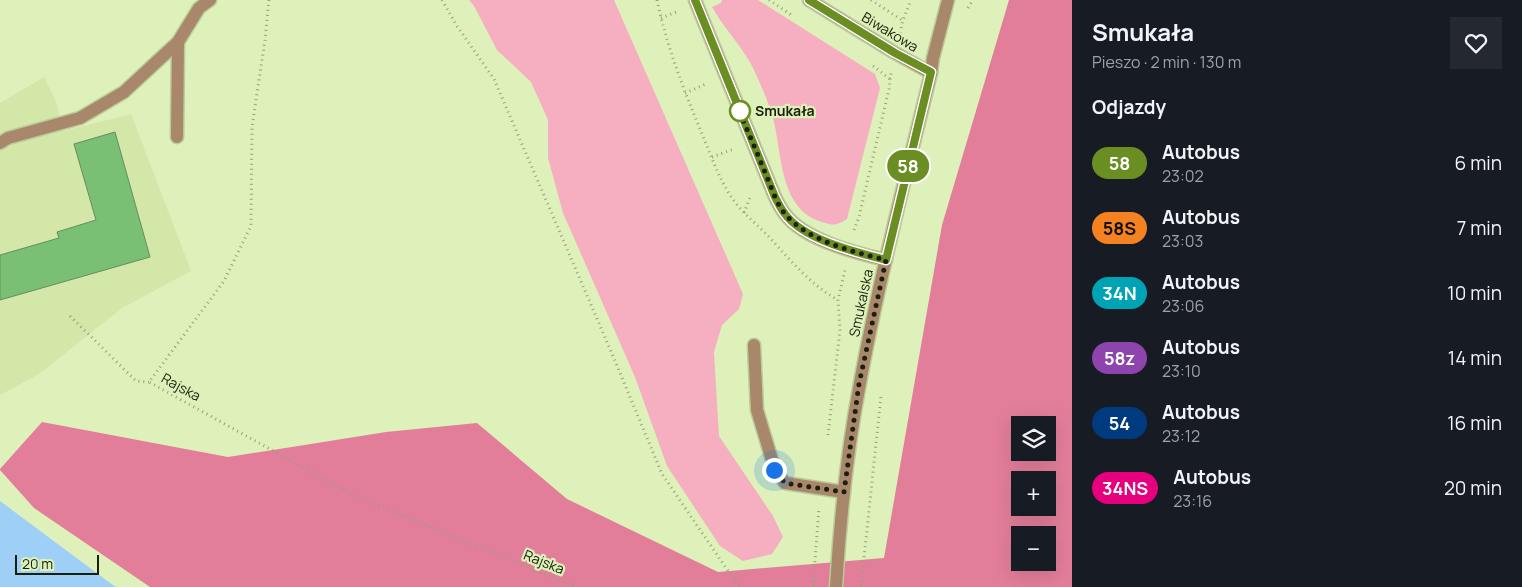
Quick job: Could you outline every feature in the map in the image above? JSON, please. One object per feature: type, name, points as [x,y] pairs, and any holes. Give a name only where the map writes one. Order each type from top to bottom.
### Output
[{"type":"street","points":[[0,143],[8,138],[80,118],[124,92],[178,42],[198,8],[210,0]]},
{"type":"street","points":[[695,0],[784,214],[811,234],[849,251],[886,260]]},
{"type":"street","name":"Biwakowa","points":[[809,0],[895,53],[931,72]]},
{"type":"street","name":"Smukalska","points":[[836,587],[844,492],[859,384],[886,260],[948,0]]},
{"type":"street","points":[[178,42],[178,137]]},
{"type":"street","points":[[754,345],[757,410],[774,470],[785,483],[844,492]]},
{"type":"path","name":"Rajska","points":[[269,0],[252,127],[251,226],[224,281],[149,382],[351,494],[576,587]]},
{"type":"path","points":[[442,0],[457,26],[494,79],[662,474],[739,587]]},
{"type":"path","points":[[657,0],[668,46],[685,92],[726,188],[744,213],[816,286],[838,300]]},
{"type":"path","points":[[871,0],[902,20]]},
{"type":"path","points":[[901,26],[912,0]]},
{"type":"path","points":[[855,228],[887,98],[891,73]]},
{"type":"path","points":[[685,92],[707,84]]},
{"type":"path","points":[[712,157],[734,149]]},
{"type":"path","points":[[833,399],[840,330],[838,300],[843,277]]},
{"type":"path","points":[[70,316],[136,380],[149,382]]},
{"type":"shaded area","points":[[469,0],[614,0],[743,294],[739,309],[722,325],[714,352],[719,436],[773,516],[783,537],[772,554],[743,561],[720,546],[667,466],[635,377],[563,213],[548,158],[548,120],[531,82],[497,50]]},
{"type":"shaded area","points":[[722,0],[758,0],[875,74],[880,88],[847,219],[834,225],[828,224],[806,214],[796,204],[784,177],[769,105],[747,57],[712,7],[721,3]]},
{"type":"shaded area","points":[[1009,0],[1072,0],[1072,587],[150,587],[34,508],[0,469],[42,422],[228,457],[386,432],[477,423],[567,499],[718,572],[884,558],[942,225]]},
{"type":"shaded area","points":[[44,77],[55,99],[64,131],[131,114],[191,271],[122,308],[39,374],[0,395],[0,103]]},
{"type":"water","points":[[0,501],[110,583],[116,587],[0,587]]},
{"type":"building","points":[[115,132],[150,257],[0,300],[0,255],[59,238],[57,232],[96,220],[74,144]]},
{"type":"bus line","name":"58","points":[[695,0],[775,197],[784,214],[811,234],[849,251],[886,260],[931,72],[895,53],[809,0]]},
{"type":"place","name":"Smukała","points":[[740,111]]},
{"type":"route","points":[[740,111],[738,108],[784,214],[811,234],[849,251],[886,260],[859,384],[844,492],[785,483],[774,470]]}]
